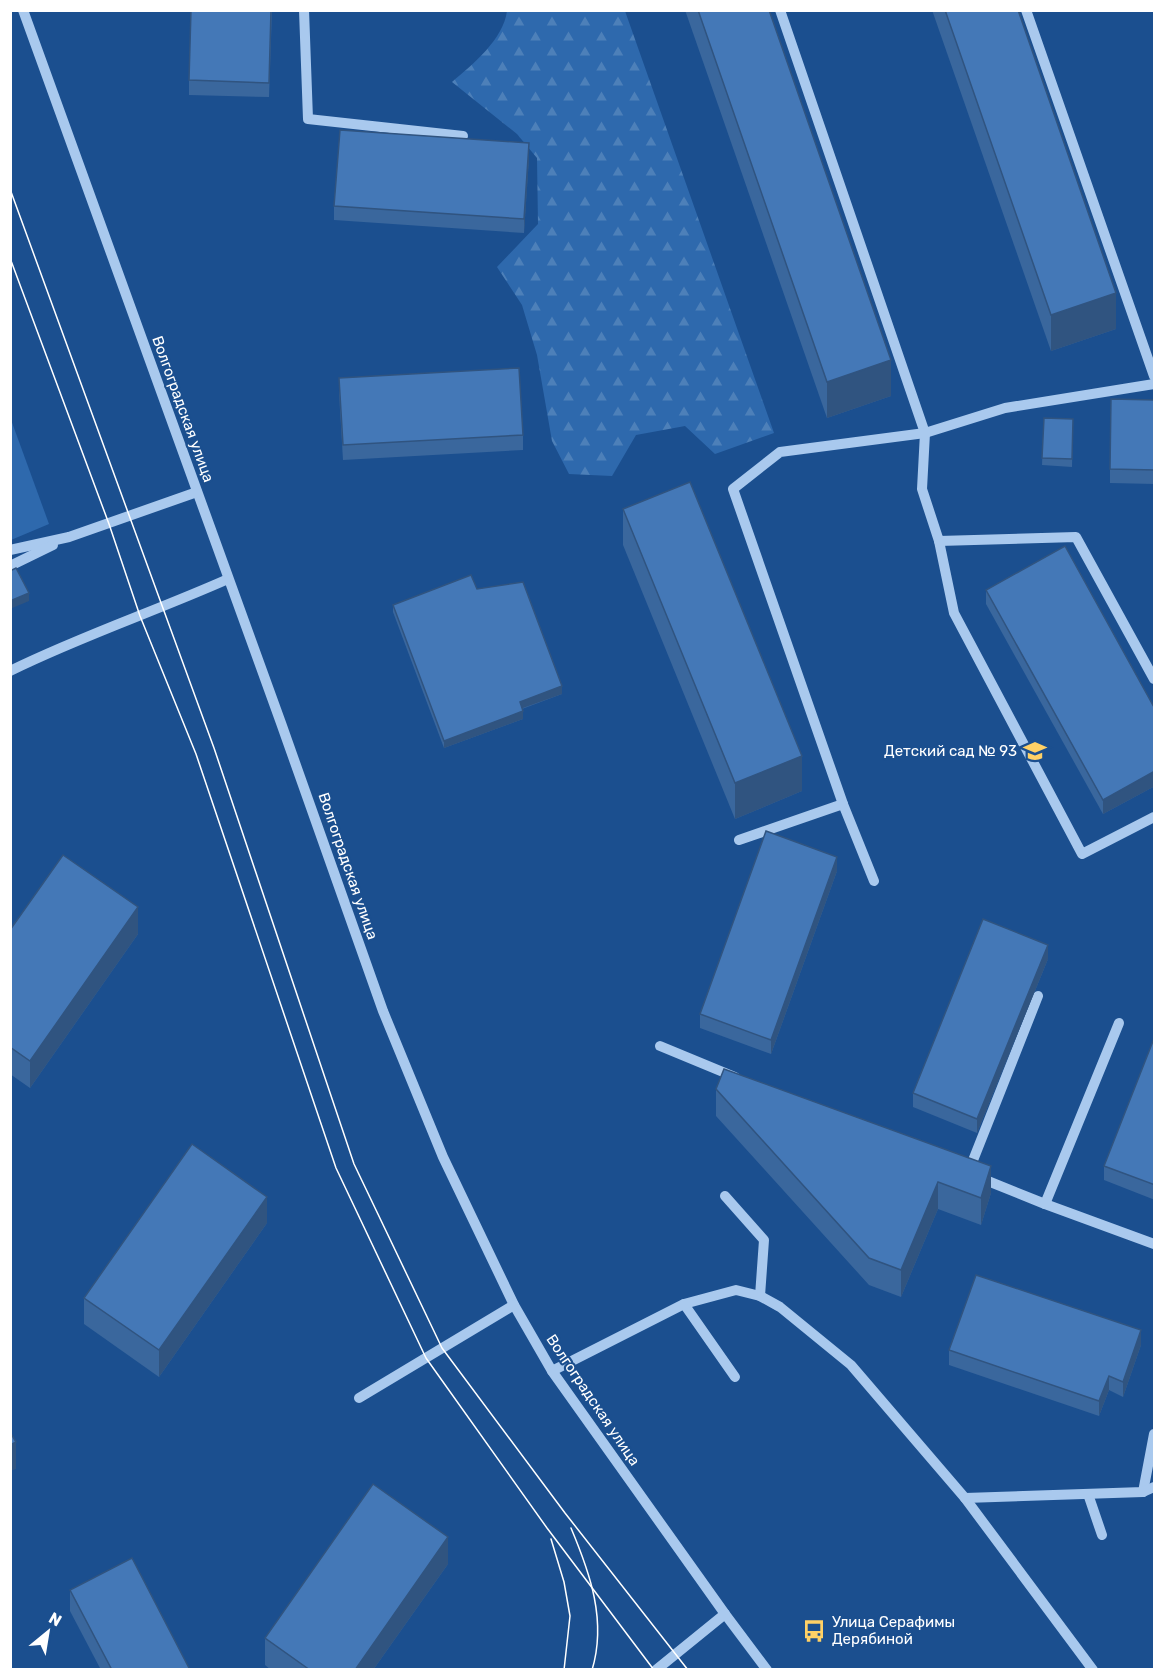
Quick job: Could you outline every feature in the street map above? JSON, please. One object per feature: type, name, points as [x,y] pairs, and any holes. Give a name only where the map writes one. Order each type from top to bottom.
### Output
[{"type":"street","name":"Волгоградская улица","points":[[23,10],[383,1011],[442,1156],[514,1305],[552,1371],[767,1670]]},
{"type":"street","points":[[304,10],[308,119],[463,136]]},
{"type":"street","points":[[780,10],[925,434],[922,489],[939,541],[954,613],[1082,854],[1155,817]]},
{"type":"street","points":[[1026,10],[1155,376]]},
{"type":"street","points":[[874,881],[843,804],[733,489],[780,452],[925,434],[1005,408],[1155,384]]},
{"type":"street","points":[[10,566],[69,537],[197,492]]},
{"type":"street","points":[[10,550],[69,537]]},
{"type":"street","points":[[939,541],[1076,537],[1155,679]]},
{"type":"street","points":[[10,671],[47,653],[163,608],[228,579]]},
{"type":"street","points":[[739,840],[843,804]]},
{"type":"street","points":[[1038,996],[963,1171],[1155,1244]]},
{"type":"street","points":[[1045,1204],[1119,1023]]},
{"type":"street","points":[[660,1046],[746,1081]]},
{"type":"street","points":[[725,1196],[764,1240],[759,1296]]},
{"type":"street","points":[[552,1371],[684,1304],[736,1290],[759,1296],[780,1307],[851,1365],[965,1498],[1093,1670]]},
{"type":"street","points":[[684,1304],[735,1377]]},
{"type":"street","points":[[359,1398],[514,1305]]},
{"type":"street","points":[[1143,1492],[1155,1434]]},
{"type":"street","points":[[965,1498],[1143,1492],[1155,1487]]},
{"type":"street","points":[[1088,1494],[1102,1535]]},
{"type":"street","points":[[656,1670],[725,1614]]},
{"type":"green space","points":[[507,11],[625,11],[774,433],[715,454],[685,426],[636,435],[612,476],[569,474],[552,441],[537,355],[522,305],[497,267],[538,224],[537,158],[517,134],[452,82],[486,51],[500,32]]},
{"type":"green space","points":[[10,417],[49,524],[11,540],[10,540]]},
{"type":"building","points":[[191,10],[271,10],[269,83],[189,80]]},
{"type":"building","points":[[698,10],[769,10],[891,360],[827,382]]},
{"type":"building","points":[[945,10],[1018,10],[1116,293],[1051,315]]},
{"type":"building","points":[[340,130],[529,143],[524,219],[334,206]]},
{"type":"building","points":[[519,368],[523,435],[343,445],[339,378]]},
{"type":"building","points":[[1111,399],[1155,400],[1155,470],[1110,469]]},
{"type":"building","points":[[1044,418],[1073,419],[1072,459],[1042,458]]},
{"type":"building","points":[[690,482],[802,756],[735,783],[623,509]]},
{"type":"building","points":[[1065,546],[1155,709],[1155,771],[1103,800],[986,590]]},
{"type":"building","points":[[16,568],[29,593],[10,601],[10,571]]},
{"type":"building","points":[[471,575],[477,589],[523,582],[562,686],[520,702],[523,711],[444,741],[393,605]]},
{"type":"building","points":[[766,831],[837,857],[771,1040],[700,1014]]},
{"type":"building","points":[[63,855],[138,907],[30,1061],[10,1047],[10,930]]},
{"type":"building","points":[[983,919],[1048,945],[977,1119],[913,1093]]},
{"type":"building","points":[[1155,1036],[1155,1185],[1104,1166]]},
{"type":"building","points":[[724,1069],[991,1166],[981,1198],[938,1182],[901,1270],[869,1258],[716,1089]]},
{"type":"building","points":[[192,1144],[267,1197],[159,1350],[84,1298]]},
{"type":"building","points":[[976,1275],[1141,1330],[1123,1382],[1109,1376],[1099,1401],[949,1350]]},
{"type":"building","points":[[10,1432],[16,1442],[10,1445]]},
{"type":"building","points":[[373,1484],[448,1537],[355,1670],[310,1670],[265,1638]]},
{"type":"building","points":[[132,1558],[190,1670],[112,1670],[70,1590]]},
{"type":"tram line","points":[[10,189],[214,748],[354,1164],[442,1348],[565,1513],[688,1670]]},
{"type":"tram line","points":[[10,258],[109,524],[140,616],[196,754],[336,1168],[426,1358],[547,1528],[654,1670]]},
{"type":"tram line","points":[[571,1528],[590,1580],[597,1615],[598,1633],[592,1670]]},
{"type":"tram line","points":[[551,1539],[564,1582],[570,1616],[564,1670]]},
{"type":"place","name":"Детский сад № 93","points":[[1035,751]]},
{"type":"place","name":"Улица Серафимы Дерябиной","points":[[814,1631]]}]
